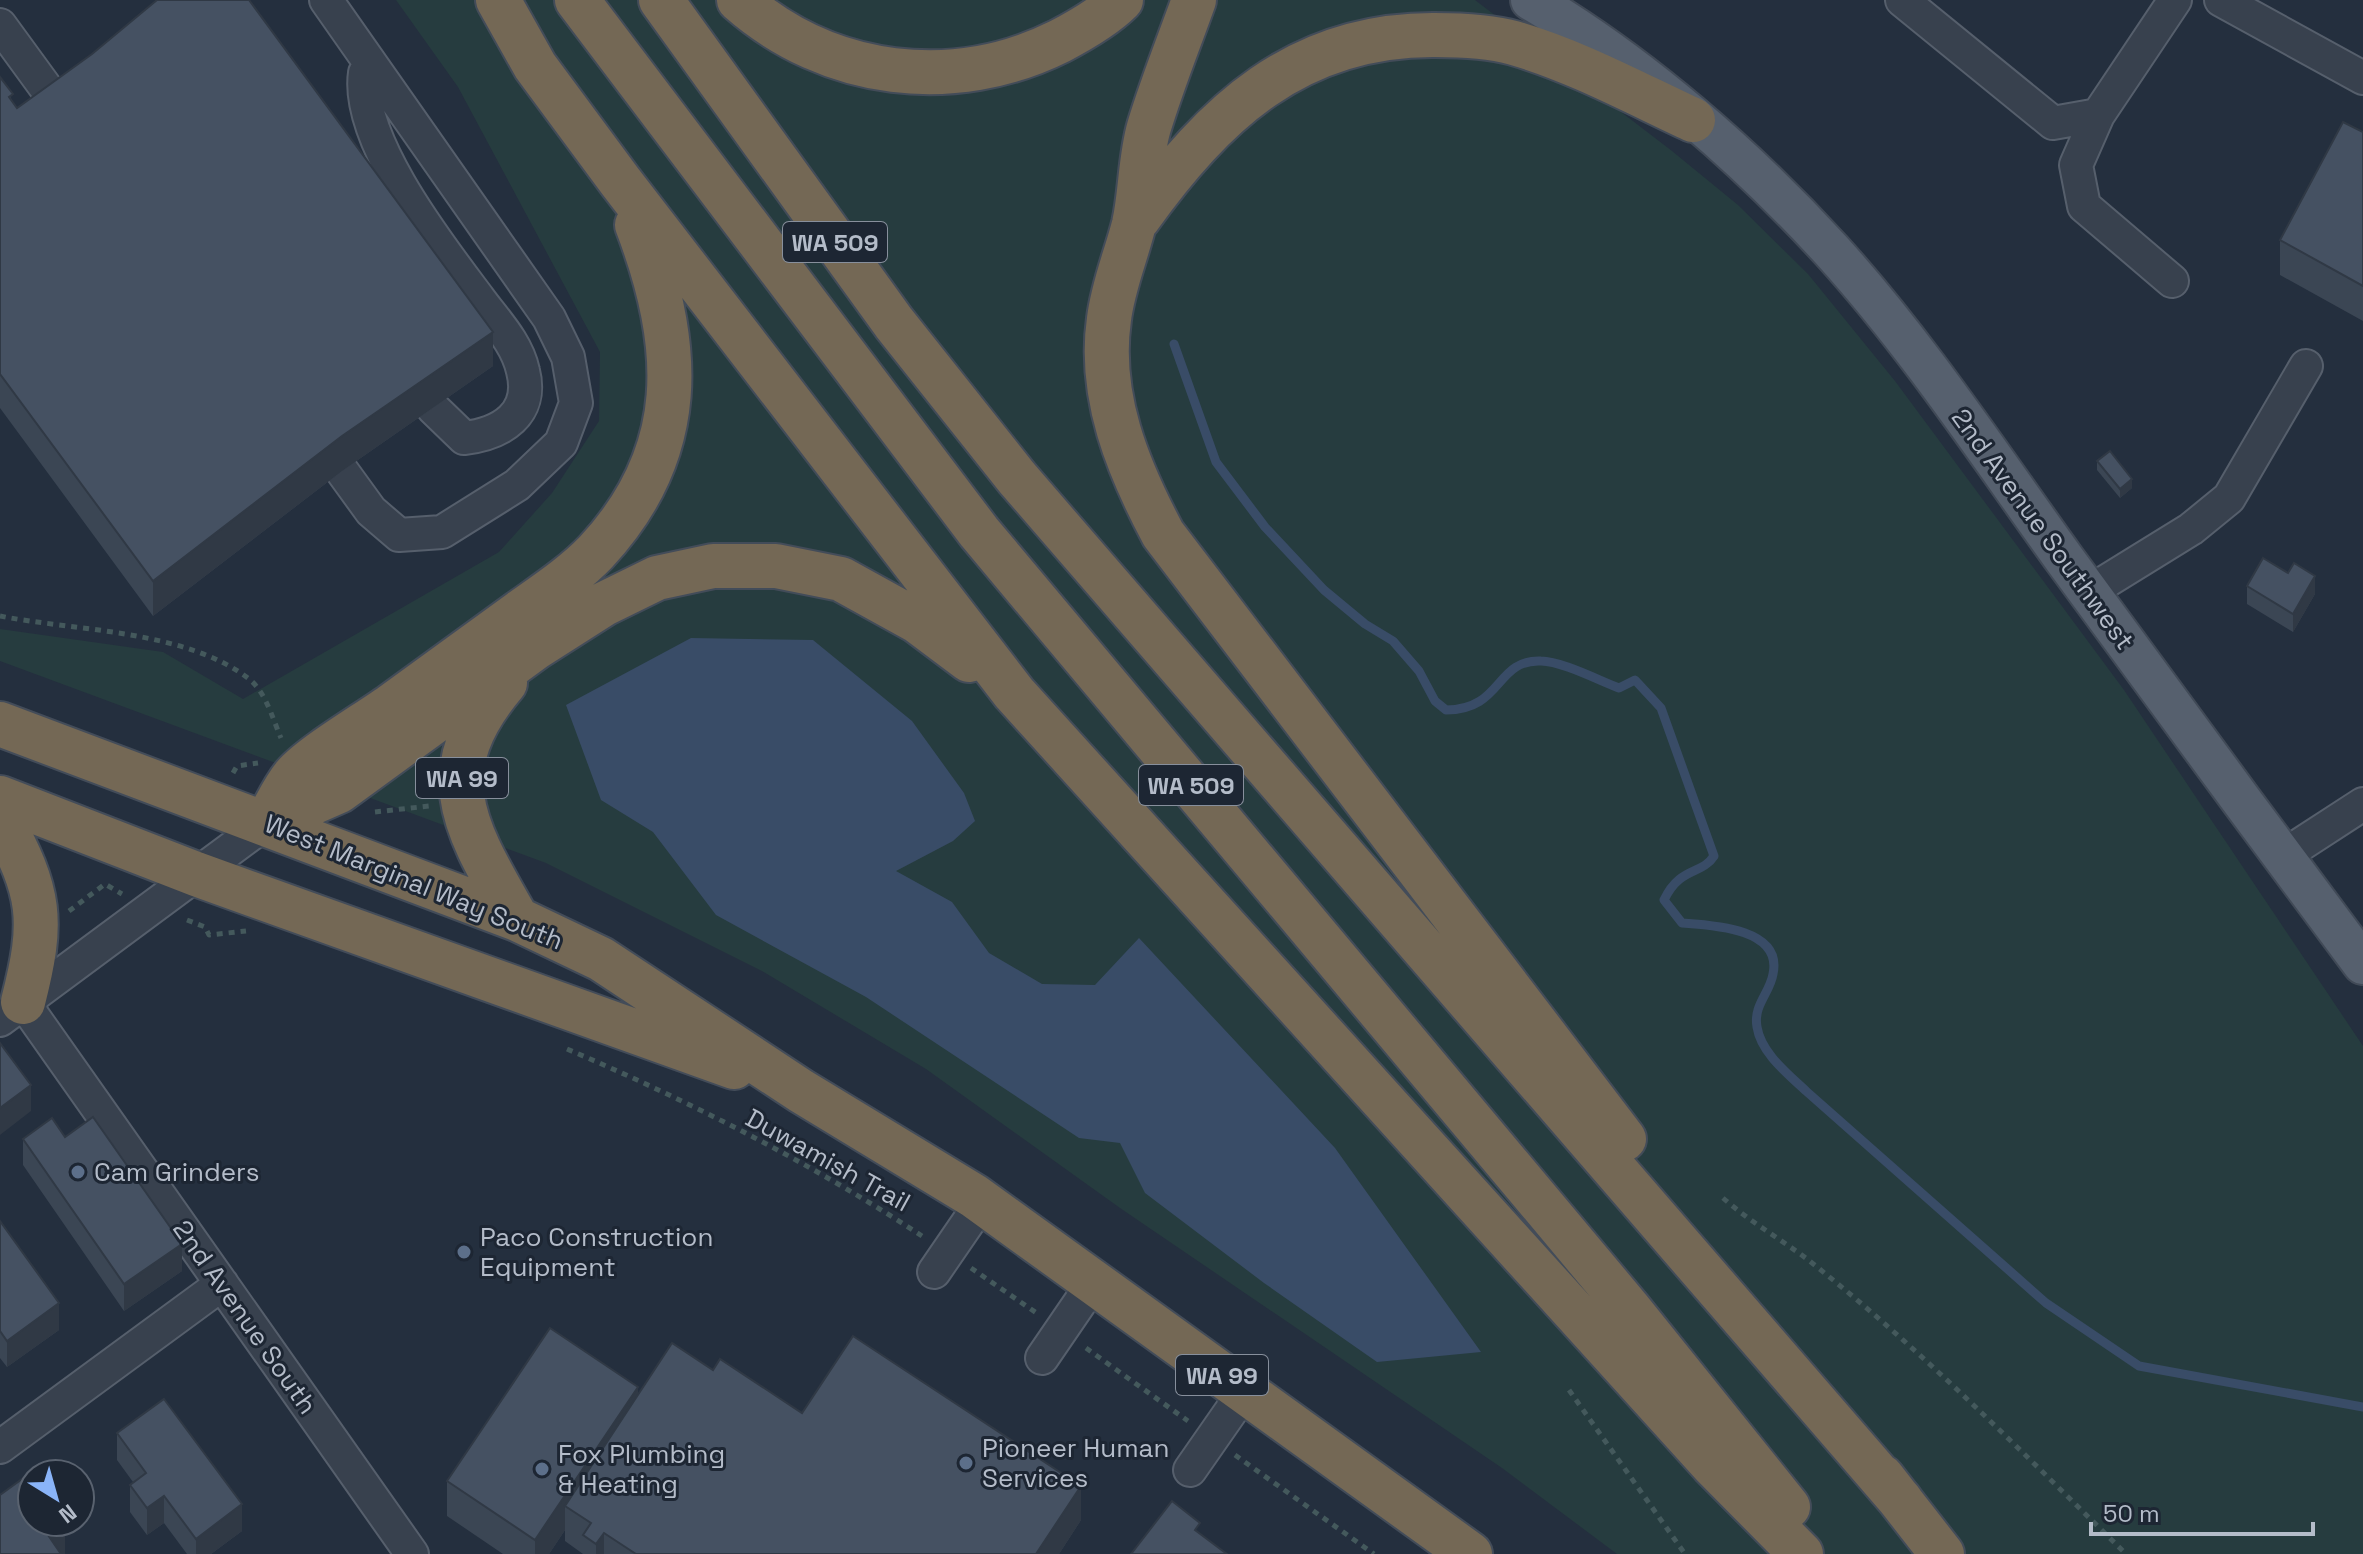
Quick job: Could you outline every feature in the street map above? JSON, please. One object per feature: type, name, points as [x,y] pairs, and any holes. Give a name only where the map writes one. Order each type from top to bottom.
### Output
[{"type":"highway","points":[[465,0],[535,66]]},
{"type":"highway","points":[[498,0],[535,66],[620,181],[1014,693],[1701,1453],[1801,1554]]},
{"type":"highway","name":"WA 509","points":[[577,0],[979,532],[1630,1310],[1826,1554]]},
{"type":"highway","name":"WA 509","points":[[661,0],[894,323],[1017,478],[1901,1501],[1942,1554]]},
{"type":"highway","points":[[739,0],[771,24],[855,64],[894,73],[940,75],[989,67],[1037,52],[1080,30],[1121,0]]},
{"type":"highway","points":[[1194,0],[1148,130],[1134,224],[1115,285],[1108,322],[1108,377],[1116,424],[1136,482],[1163,534],[1901,1501]]},
{"type":"highway","points":[[1134,224],[1194,144],[1244,100],[1296,67],[1340,48],[1396,35],[1462,35],[1511,42],[1570,63],[1693,120]]},
{"type":"highway","points":[[266,823],[295,775],[547,592],[595,553],[619,522],[650,469],[664,430],[672,385],[668,333],[657,278],[620,181]]},
{"type":"highway","points":[[266,823],[339,791],[535,648],[604,604],[657,578],[713,566],[776,566],[841,579],[917,621],[1014,693]]},
{"type":"highway","name":"WA 99","points":[[517,919],[473,836],[463,806],[462,769],[466,740],[483,709],[535,648]]},
{"type":"highway","name":"West Marginal Way South","points":[[0,724],[517,919],[601,959],[801,1091],[982,1202],[1470,1554]]},
{"type":"highway","name":"West Marginal Way South","points":[[0,798],[196,874],[801,1091]]},
{"type":"highway","points":[[0,818],[26,870],[39,915],[34,959],[12,1011]]},
{"type":"main road","name":"2nd Avenue Southwest","points":[[1531,0],[1622,62],[1693,120],[1748,167],[1833,253],[1920,361],[2363,964]]},
{"type":"street","points":[[326,0],[549,318],[568,357],[576,403],[561,443],[517,485],[442,532],[399,535],[371,511],[342,471]]},
{"type":"street","points":[[1902,0],[2053,123],[2098,115]]},
{"type":"street","points":[[2172,281],[2084,206],[2076,165],[2098,115],[2175,0]]},
{"type":"street","points":[[2221,0],[2363,78]]},
{"type":"street","points":[[0,25],[62,110]]},
{"type":"street","points":[[373,67],[365,73],[363,87],[365,107],[381,153],[456,268],[513,345],[524,372],[524,394],[516,416],[490,435],[464,438],[433,408]]},
{"type":"street","points":[[2089,592],[2191,529],[2229,498],[2306,366]]},
{"type":"street","points":[[2283,856],[2362,806]]},
{"type":"street","points":[[12,1011],[266,823]]},
{"type":"street","name":"2nd Avenue South","points":[[12,1011],[222,1284],[412,1554]]},
{"type":"street","points":[[941,1262],[982,1202]]},
{"type":"street","points":[[1042,1358],[1094,1282]]},
{"type":"street","points":[[0,1447],[222,1284]]},
{"type":"street","points":[[1190,1470],[1245,1391]]},
{"type":"path","points":[[0,616],[108,632],[186,649],[249,679],[265,701],[282,740]]},
{"type":"path","points":[[367,820],[370,812],[435,806]]},
{"type":"path","points":[[57,912],[70,911],[105,884],[110,889]]},
{"type":"path","points":[[205,927],[209,935],[248,930]]},
{"type":"path","name":"Duwamish Trail","points":[[565,1048],[673,1098],[817,1172],[941,1262],[1061,1330],[1374,1554]]},
{"type":"path","points":[[1723,1198],[1747,1219],[1806,1258],[1958,1390],[2126,1554]]},
{"type":"path","points":[[1569,1390],[1685,1554]]},
{"type":"green space","points":[[396,0],[1475,0],[1672,151],[1738,205],[1808,274],[1895,381],[2124,690],[2363,1046],[2363,1554],[1617,1554],[1502,1468],[1120,1208],[926,1069],[762,971],[546,863],[0,661],[0,629],[163,652],[243,699],[499,552],[552,493],[599,421],[600,352],[458,87]]},
{"type":"water","points":[[691,638],[813,640],[912,721],[964,793],[975,821],[953,841],[896,871],[952,902],[989,953],[1042,984],[1095,985],[1139,938],[1335,1148],[1481,1352],[1377,1362],[1264,1283],[1145,1193],[1120,1143],[1079,1138],[866,997],[716,915],[653,832],[601,800],[566,705]]},
{"type":"building","points":[[157,0],[249,0],[493,332],[342,436],[153,581],[0,374],[0,77],[13,94],[9,97],[17,108],[92,54]]},
{"type":"building","points":[[2343,122],[2363,132],[2363,286],[2280,240]]},
{"type":"building","points":[[2110,451],[2132,479],[2120,489],[2097,461]]},
{"type":"building","points":[[2263,558],[2288,573],[2294,563],[2315,576],[2293,614],[2247,586]]},
{"type":"building","points":[[0,1043],[31,1085],[0,1108]]},
{"type":"building","points":[[93,1117],[182,1244],[124,1284],[23,1139],[52,1118],[65,1137]]},
{"type":"building","points":[[0,1221],[59,1303],[7,1341],[0,1331]]},
{"type":"building","name":"Fox Plumbing & Heating","points":[[550,1328],[638,1387],[535,1540],[447,1481]]},
{"type":"building","points":[[853,1336],[1081,1486],[1036,1554],[636,1554],[604,1533],[596,1544],[583,1535],[591,1523],[565,1506],[672,1343],[713,1370],[720,1359],[802,1413]]},
{"type":"building","points":[[164,1399],[242,1504],[196,1539],[164,1496],[147,1508],[130,1485],[146,1473],[117,1433]]},
{"type":"building","points":[[16,1483],[16,1538],[50,1538],[61,1554],[0,1554],[0,1495]]},
{"type":"building","points":[[1172,1501],[1200,1523],[1195,1530],[1227,1554],[1131,1554]]},
{"type":"waterway","points":[[1174,344],[1216,462],[1265,527],[1324,590],[1365,624],[1393,641],[1419,671],[1435,701],[1446,710],[1465,708],[1478,702],[1515,668],[1541,661],[1569,667],[1619,688],[1635,680],[1661,708],[1714,856],[1677,881],[1664,900],[1682,923],[1742,932],[1767,947],[1773,959],[1773,974],[1757,1012],[1757,1027],[1764,1046],[1776,1062],[1806,1091],[2046,1303],[2139,1366],[2363,1407]]},
{"type":"place","name":"Cam Grinders","points":[[78,1172]]},
{"type":"place","name":"Paco Construction Equipment","points":[[464,1252]]},
{"type":"place","name":"Pioneer Human Services","points":[[966,1463]]},
{"type":"place","name":"Fox Plumbing & Heating","points":[[542,1469]]}]
